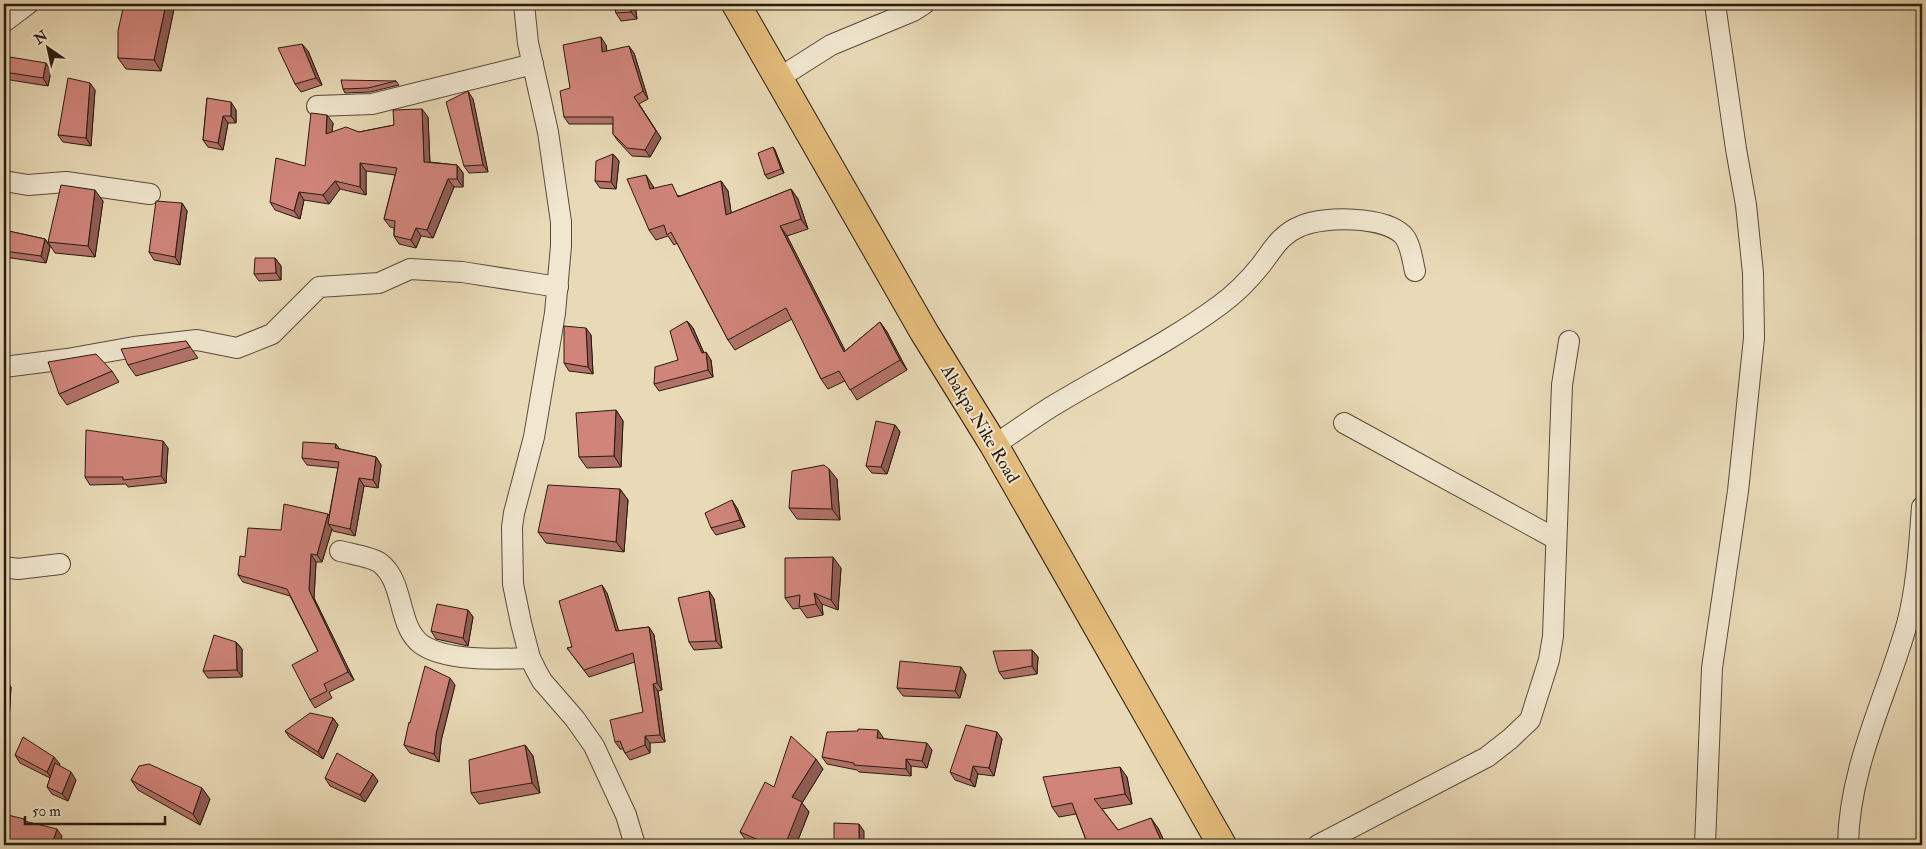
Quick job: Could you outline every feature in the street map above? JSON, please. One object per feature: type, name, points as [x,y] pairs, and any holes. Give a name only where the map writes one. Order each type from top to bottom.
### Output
[{"type":"main road","name":"Abakpa Nike Road","points":[[736,4],[924,332],[994,446],[1222,845]]},
{"type":"street","points":[[4,22],[28,4]]},
{"type":"street","points":[[524,4],[525,23],[532,64],[548,132],[561,222],[561,246],[558,287],[534,437],[514,513],[512,528],[513,584],[530,658],[542,681],[575,718],[594,746],[626,815],[635,845]]},
{"type":"street","points":[[779,78],[831,45],[913,11],[924,4]]},
{"type":"street","points":[[1705,845],[1712,668],[1738,491],[1754,338],[1753,273],[1746,205],[1715,4]]},
{"type":"street","points":[[316,106],[372,104],[532,64]]},
{"type":"street","points":[[4,181],[28,185],[66,182],[150,194]]},
{"type":"street","points":[[994,446],[1051,408],[1149,351],[1221,304],[1239,289],[1286,234],[1301,226],[1319,221],[1366,221],[1394,228],[1404,237],[1410,250],[1415,271]]},
{"type":"street","points":[[4,367],[67,359],[134,347],[197,340],[237,348],[272,334],[319,286],[379,283],[410,269],[462,272],[558,287]]},
{"type":"street","points":[[1318,845],[1487,757],[1530,720],[1549,660],[1553,636],[1562,386],[1569,341]]},
{"type":"street","points":[[1344,423],[1556,539]]},
{"type":"street","points":[[1848,845],[1857,779],[1867,738],[1907,624],[1916,577],[1922,507]]},
{"type":"street","points":[[340,551],[379,562],[390,572],[412,632],[420,642],[432,650],[490,660],[530,658]]},
{"type":"street","points":[[4,567],[18,569],[60,564]]},
{"type":"building","points":[[124,4],[166,4],[154,60],[118,58],[118,31]]},
{"type":"building","points":[[614,4],[631,4],[631,12],[616,13]]},
{"type":"building","points":[[601,37],[602,52],[629,46],[643,91],[634,97],[656,131],[645,150],[627,148],[613,134],[613,117],[564,117],[560,91],[570,88],[563,45]]},
{"type":"building","points":[[302,44],[316,78],[295,84],[278,48]]},
{"type":"building","points":[[4,56],[46,63],[43,78],[4,72]]},
{"type":"building","points":[[68,78],[90,83],[86,138],[58,135]]},
{"type":"building","points":[[341,80],[396,81],[368,88],[343,89]]},
{"type":"building","points":[[468,91],[483,165],[464,166],[446,102]]},
{"type":"building","points":[[207,98],[231,102],[231,116],[223,116],[218,143],[203,140]]},
{"type":"building","points":[[422,109],[424,162],[457,165],[457,179],[448,179],[427,230],[416,228],[411,240],[394,236],[395,221],[384,219],[397,168],[360,163],[360,187],[335,181],[323,195],[299,192],[294,211],[270,202],[276,158],[305,166],[311,113],[327,115],[326,134],[346,127],[359,132],[394,125],[393,110]]},
{"type":"building","points":[[773,147],[781,169],[765,175],[758,153]]},
{"type":"building","points":[[613,154],[611,182],[595,181],[596,161]]},
{"type":"building","points":[[646,175],[650,189],[672,184],[678,197],[721,181],[726,215],[791,189],[801,219],[780,226],[844,352],[880,322],[900,360],[850,390],[839,371],[821,379],[786,308],[728,340],[671,232],[667,235],[664,225],[649,230],[627,179]]},
{"type":"building","points":[[61,185],[95,190],[88,246],[48,242]]},
{"type":"building","points":[[156,201],[182,203],[175,257],[149,252]]},
{"type":"building","points":[[4,230],[45,239],[41,256],[4,251]]},
{"type":"building","points":[[255,258],[275,258],[276,273],[254,274]]},
{"type":"building","points":[[687,321],[702,353],[706,352],[708,370],[654,384],[655,367],[678,360],[670,331]]},
{"type":"building","points":[[564,326],[586,328],[588,367],[564,363]]},
{"type":"building","points":[[186,341],[190,347],[128,365],[121,349]]},
{"type":"building","points":[[96,354],[112,371],[59,394],[48,362]]},
{"type":"building","points":[[616,410],[614,456],[579,457],[576,413]]},
{"type":"building","points":[[876,421],[895,425],[881,467],[866,466]]},
{"type":"building","points":[[86,430],[163,441],[161,476],[123,480],[123,477],[85,477]]},
{"type":"building","points":[[303,442],[336,444],[335,448],[376,457],[373,480],[359,478],[350,529],[328,524],[339,462],[302,458]]},
{"type":"building","points":[[824,465],[829,469],[832,509],[789,508],[792,471]]},
{"type":"building","points":[[548,485],[620,489],[616,542],[538,532]]},
{"type":"building","points":[[732,500],[740,520],[711,528],[705,513]]},
{"type":"building","points":[[284,504],[328,514],[317,555],[311,554],[309,590],[348,672],[324,684],[327,691],[310,700],[292,665],[318,651],[287,589],[238,575],[240,556],[245,557],[248,528],[281,530]]},
{"type":"building","points":[[833,557],[831,600],[814,593],[816,604],[799,607],[800,595],[785,598],[785,558]]},
{"type":"building","points":[[602,585],[616,631],[649,627],[657,683],[653,684],[660,735],[645,736],[645,745],[625,753],[620,741],[615,742],[610,720],[643,712],[633,653],[584,670],[567,648],[572,647],[559,601]]},
{"type":"building","points":[[709,591],[716,641],[689,642],[678,598]]},
{"type":"building","points":[[437,604],[468,610],[463,638],[431,631]]},
{"type":"building","points":[[214,635],[236,642],[237,670],[203,671]]},
{"type":"building","points":[[1032,650],[1032,666],[999,672],[993,651]]},
{"type":"building","points":[[900,661],[961,667],[955,691],[897,688]]},
{"type":"building","points":[[425,666],[450,678],[436,734],[434,754],[404,745]]},
{"type":"building","points":[[4,680],[6,680],[4,714]]},
{"type":"building","points":[[310,713],[333,718],[318,752],[285,731]]},
{"type":"building","points":[[966,725],[997,732],[989,768],[973,766],[970,780],[950,772]]},
{"type":"building","points":[[858,729],[878,730],[877,738],[927,743],[922,761],[906,759],[906,769],[854,765],[854,763],[822,757],[827,732],[858,731]]},
{"type":"building","points":[[791,736],[816,759],[792,797],[802,802],[785,845],[770,845],[740,832],[765,782],[774,787]]},
{"type":"building","points":[[23,737],[54,757],[47,772],[15,755]]},
{"type":"building","points":[[525,745],[532,783],[471,793],[469,760]]},
{"type":"building","points":[[337,753],[373,774],[360,795],[325,778]]},
{"type":"building","points":[[55,763],[71,772],[62,794],[47,787]]},
{"type":"building","points":[[149,764],[202,788],[193,814],[131,780],[139,766]]},
{"type":"building","points":[[1120,767],[1125,794],[1094,799],[1118,830],[1151,818],[1163,845],[1088,845],[1072,803],[1052,807],[1043,777]]},
{"type":"building","points":[[4,814],[57,829],[52,845],[4,845]]},
{"type":"building","points":[[834,823],[859,824],[859,844],[834,845]]}]
